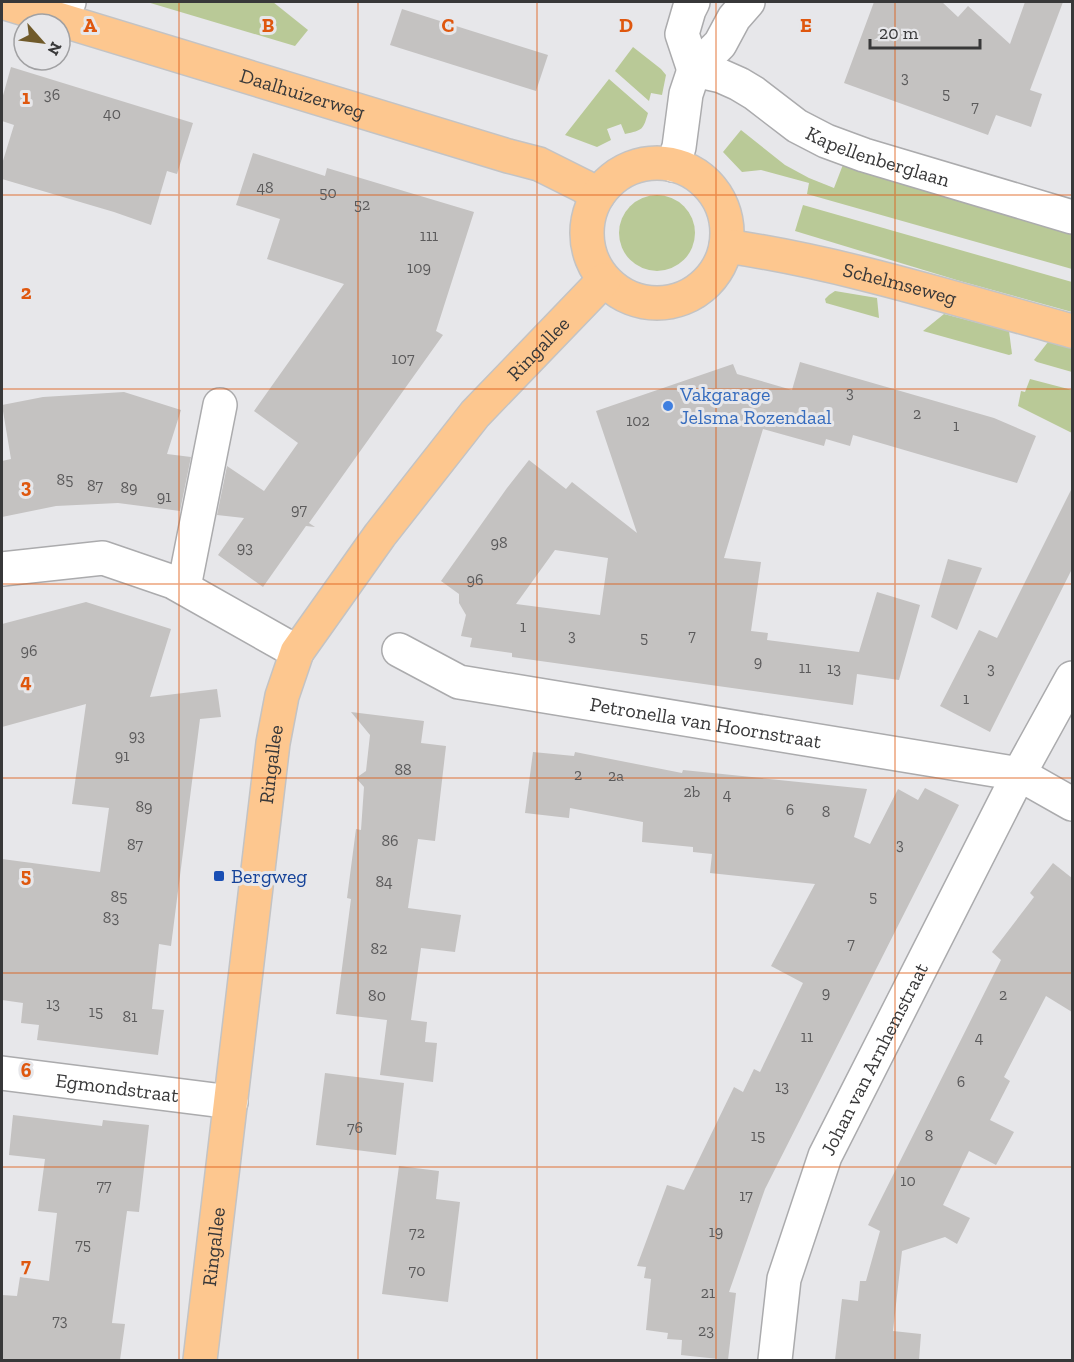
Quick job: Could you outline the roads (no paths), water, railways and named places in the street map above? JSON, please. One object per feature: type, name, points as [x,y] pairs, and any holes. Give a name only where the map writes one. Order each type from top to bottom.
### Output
[{"type":"main road","name":"Daalhuizerweg","points":[[2,2],[62,10],[508,156],[539,164],[598,195]]},
{"type":"main road","points":[[650,164],[673,165],[701,179],[712,190],[721,204],[726,225],[726,246],[716,269],[692,294],[677,302],[654,303],[637,300],[620,294],[604,280],[593,263],[587,228],[590,214],[598,195],[616,175],[625,170],[650,164]]},
{"type":"main road","name":"Schelmseweg","points":[[726,246],[830,266],[1072,331]]},
{"type":"main road","name":"Ringallee","points":[[200,1360],[273,743],[282,696],[297,652],[380,535],[475,414],[604,280]]},
{"type":"street","points":[[693,2],[682,34],[694,70]]},
{"type":"street","points":[[673,165],[679,147],[686,94],[694,70],[720,44],[734,18],[748,2]]},
{"type":"street","name":"Kapellenberglaan","points":[[694,70],[721,76],[739,84],[797,126],[826,141],[864,155],[1072,216]]},
{"type":"street","points":[[184,588],[220,405]]},
{"type":"street","points":[[2,569],[103,558],[173,582],[297,652]]},
{"type":"street","name":"Petronella van Hoornstraat","points":[[399,650],[459,682],[1019,774]]},
{"type":"street","name":"Johan van Arnhemstraat","points":[[775,1360],[784,1279],[825,1156],[1019,774],[1072,678]]},
{"type":"street","points":[[1019,774],[1072,804]]},
{"type":"street","name":"Egmondstraat","points":[[2,1073],[231,1102]]},
{"type":"place","name":"Vakgarage Jelsma Rozendaal","points":[[668,406]]},
{"type":"place","name":"Bergweg","points":[[219,876]]}]
